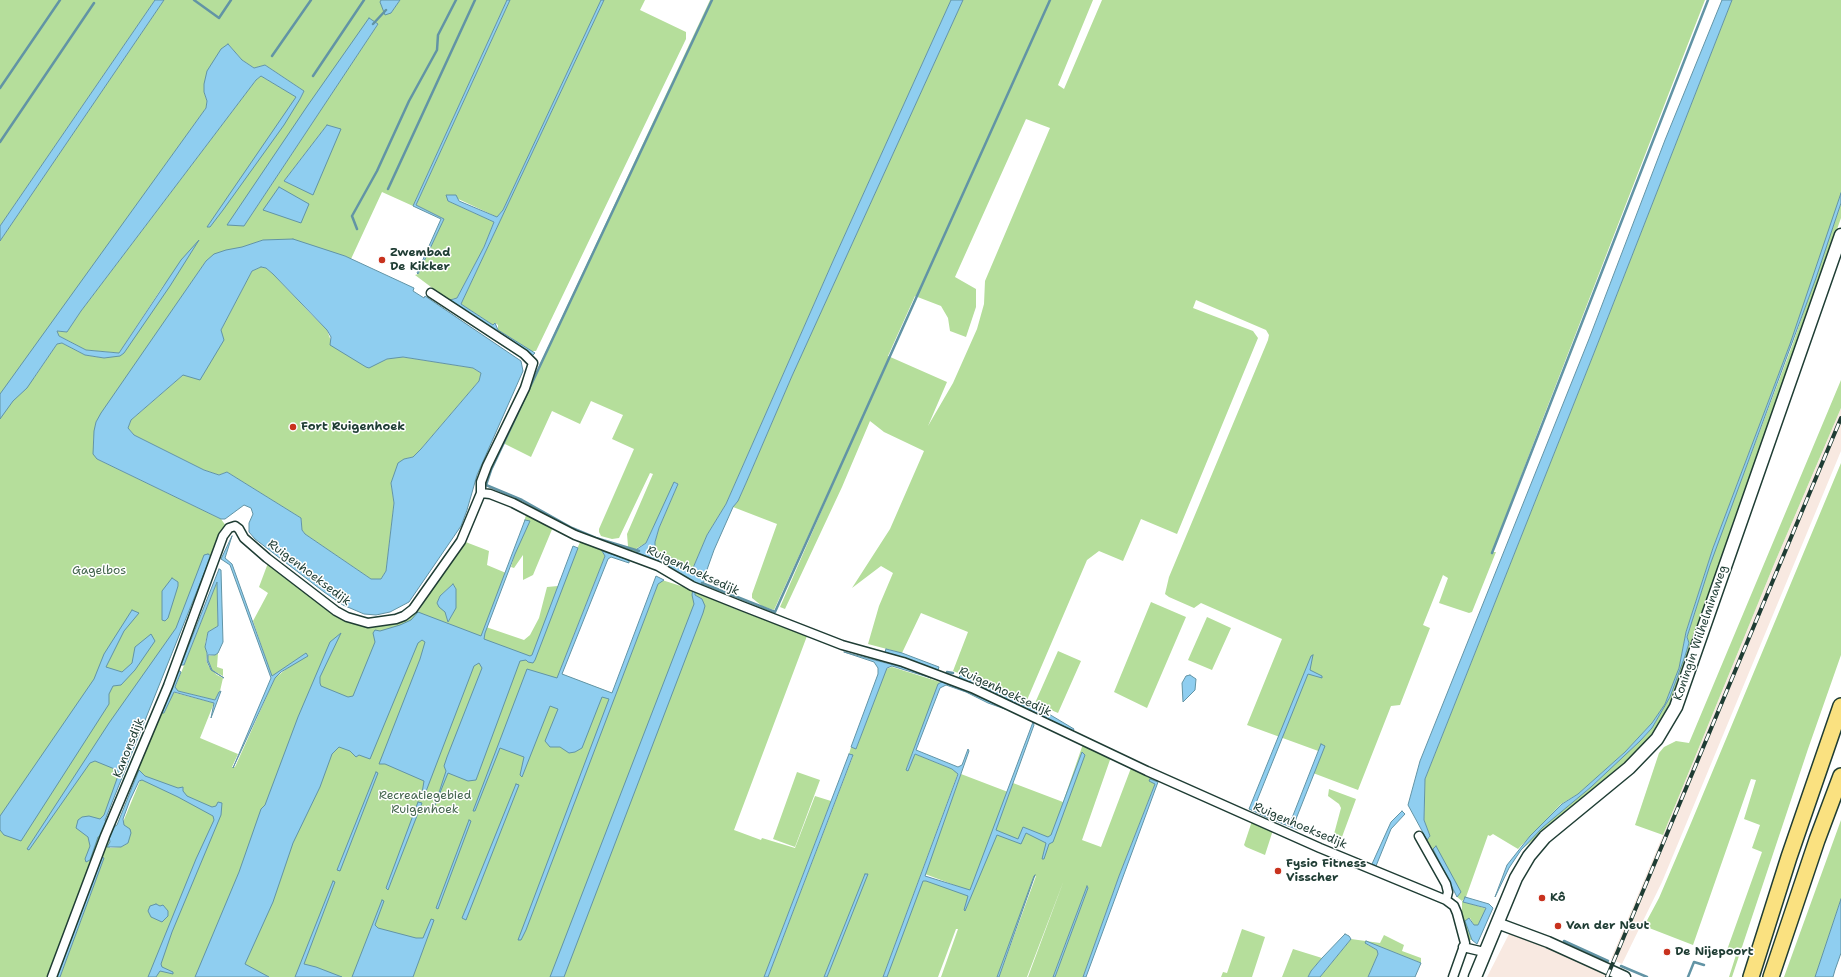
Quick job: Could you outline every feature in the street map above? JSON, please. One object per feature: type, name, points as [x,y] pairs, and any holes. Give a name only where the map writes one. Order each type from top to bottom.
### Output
[{"type":"highway","points":[[1751,977],[1789,857],[1841,706]]},
{"type":"highway","points":[[1771,977],[1814,847],[1841,776]]},
{"type":"main road","name":"Koningin Wilhelminaweg","points":[[1475,977],[1484,952],[1516,878],[1529,856],[1545,837],[1634,763],[1657,739],[1676,707],[1841,235]]},
{"type":"street","name":"Ruigenhoeksedijk","points":[[229,528],[236,526],[244,538],[267,558],[336,611],[358,621],[377,623],[404,616],[420,600],[461,541],[481,493],[481,482],[487,466],[525,388],[533,363],[524,354],[431,293]]},
{"type":"street","name":"Ruigenhoeksedijk","points":[[481,493],[490,494],[513,503],[575,535],[658,566],[695,587],[824,638],[903,662],[972,688],[1146,771],[1320,848],[1446,900]]},
{"type":"street","name":"Kanonsdijk","points":[[52,977],[105,836],[168,686],[223,536],[229,528]]},
{"type":"street","points":[[1419,836],[1446,884],[1448,892],[1446,900],[1454,906],[1465,943],[1453,977]]},
{"type":"street","points":[[1497,923],[1548,942],[1625,977]]},
{"type":"street","points":[[1464,947],[1484,952]]},
{"type":"shaded area","points":[[1841,408],[1841,451],[1662,882],[1622,964],[1611,959],[1775,562]]},
{"type":"shaded area","points":[[1512,933],[1609,977],[1487,977],[1509,934]]},
{"type":"green space","points":[[0,0],[155,0],[0,226]]},
{"type":"green space","name":"Gagelbos","points":[[164,0],[381,0],[380,2],[391,13],[400,0],[507,0],[413,206],[382,192],[351,259],[345,256],[263,240],[206,261],[96,422],[93,443],[97,459],[221,519],[226,526],[219,536],[105,820],[107,826],[48,977],[0,977],[0,241]],"holes":[[[370,19],[378,24],[244,226]],[[228,44],[242,60],[254,68],[265,65],[304,91],[300,99],[261,76],[256,80],[81,311],[67,332],[57,331],[59,336],[86,350],[119,353],[165,283],[124,353],[104,358],[85,355],[62,343],[57,344],[34,378],[20,368],[206,108],[207,101],[204,92]],[[327,125],[333,127],[300,188],[284,181]]]},
{"type":"green space","points":[[510,0],[601,0],[503,210],[497,217],[456,198],[448,201],[494,222],[484,247],[457,298],[452,299],[451,302],[415,275],[418,274],[444,219],[416,205]]},
{"type":"green space","points":[[604,0],[645,0],[640,10],[686,32],[686,39],[536,351],[532,351],[498,330],[498,325],[495,323],[493,325],[461,304]]},
{"type":"green space","points":[[710,0],[951,0],[833,261],[726,504],[707,535],[693,568],[689,570],[670,557],[656,552],[655,549],[655,542],[659,528],[678,484],[675,482],[646,543],[637,548],[636,552],[626,551],[628,546],[627,534],[653,474],[650,473],[619,538],[612,539],[601,536],[599,532],[634,449],[612,439],[623,415],[591,401],[580,424],[552,411],[531,457],[503,443]]},
{"type":"green space","points":[[963,0],[1093,0],[1058,85],[1064,89],[1102,0],[1705,0],[1492,552],[1496,552],[1472,612],[1469,613],[1439,603],[1448,578],[1443,575],[1423,625],[1430,628],[1400,705],[1391,706],[1358,790],[1313,773],[1321,752],[1247,725],[1282,639],[1201,603],[1194,608],[1165,594],[1169,577],[1268,340],[1269,335],[1266,330],[1196,300],[1193,308],[1253,331],[1258,338],[1177,534],[1141,519],[1123,561],[1099,551],[1087,560],[1027,700],[953,671],[968,632],[921,613],[902,653],[868,644],[879,606],[893,573],[881,566],[852,588],[890,529],[924,451],[884,432],[870,421],[842,487],[785,609],[780,607],[854,436],[774,610],[762,606],[752,598],[752,594],[777,524],[733,507],[738,501],[792,376]],"holes":[[[1026,119],[1050,128],[985,281],[984,304],[977,329],[953,383],[928,426],[947,382],[888,356],[915,296],[941,306],[948,318],[950,331],[966,337],[976,307],[976,289],[955,277]]]},
{"type":"green space","points":[[1732,0],[1841,0],[1841,193],[1790,344],[1713,548],[1686,632],[1679,668],[1665,704],[1652,723],[1625,752],[1578,794],[1561,804],[1518,849],[1493,834],[1490,836],[1488,835],[1466,897],[1462,901],[1457,897],[1461,892],[1427,840],[1430,837],[1424,820],[1425,779]]},
{"type":"green space","points":[[1841,203],[1841,218],[1731,528],[1674,700],[1655,732],[1644,744],[1608,779],[1521,850],[1543,827],[1591,787],[1642,739],[1652,728],[1670,697],[1689,643],[1687,637],[1713,555],[1792,346]]},
{"type":"green space","points":[[261,267],[266,268],[273,274],[327,330],[331,341],[379,362],[393,357],[403,357],[473,368],[481,373],[479,381],[421,449],[413,457],[404,459],[391,483],[394,503],[386,571],[381,579],[371,579],[305,534],[302,530],[301,518],[227,472],[219,475],[204,470],[134,435],[128,428],[131,420],[183,375],[221,330],[252,271]]},
{"type":"green space","points":[[1841,380],[1841,408],[1775,562],[1663,835],[1635,825],[1659,753],[1664,747],[1676,741],[1689,743]]},
{"type":"green space","points":[[1841,463],[1841,655],[1732,977],[1729,977],[1736,955],[1735,952],[1727,950],[1762,852],[1752,848],[1760,825],[1744,819],[1756,780],[1751,779],[1693,945],[1644,926],[1659,898],[1691,823]]},
{"type":"green space","points":[[526,515],[553,527],[533,575],[523,580],[523,555],[514,568],[511,567]]},
{"type":"green space","name":"Recreatiegebied Ruigenhoek","points":[[581,540],[606,551],[602,551],[605,556],[559,673],[615,694],[658,584],[662,580],[684,587],[738,610],[807,636],[734,830],[761,840],[762,838],[795,848],[815,796],[831,801],[764,977],[60,977],[104,858],[102,857],[108,836],[110,848],[121,847],[128,843],[123,822],[140,781],[135,777],[157,722],[162,713],[164,713],[172,692],[214,703],[200,738],[238,754],[232,767],[235,767],[275,678],[306,653],[272,677],[253,621],[268,593],[259,587],[268,563],[343,617],[396,622],[418,612],[463,541],[489,551],[487,565],[506,573],[486,627],[524,640],[530,635],[539,618],[547,587],[558,586],[560,579],[564,578]],"holes":[[[453,584],[456,589],[456,607],[448,622],[446,612],[437,603],[440,596]]]},
{"type":"green space","points":[[217,582],[218,626],[208,632],[205,644],[207,653],[206,660],[209,667],[217,675],[223,678],[220,691],[215,700],[178,691],[175,688]]},
{"type":"green space","points":[[1151,602],[1186,617],[1147,708],[1114,692]]},
{"type":"green space","points":[[1207,617],[1231,628],[1212,670],[1188,660]]},
{"type":"green space","points":[[1058,651],[1081,661],[1058,713],[1035,703]]},
{"type":"green space","points":[[218,653],[217,667],[223,669],[223,676],[212,670],[208,660],[208,656]]},
{"type":"green space","points":[[892,667],[940,682],[906,770],[915,754],[952,769],[958,773],[883,977],[827,977],[867,874],[865,875],[824,977],[768,977],[853,756],[849,754],[851,747],[856,749],[886,669]]},
{"type":"green space","points":[[1083,744],[1111,757],[1082,840],[1101,847],[1131,768],[1156,779],[1156,781],[1150,779],[1155,784],[1119,876],[1083,977],[1055,977],[1088,888],[1087,886],[1053,977],[1028,977],[1064,880],[1027,977],[999,977],[1036,876],[1034,877],[997,977],[941,977],[958,929],[956,929],[938,977],[886,977],[922,878],[972,893],[1013,783],[1063,802]]},
{"type":"green space","points":[[797,772],[820,780],[795,847],[773,839]]},
{"type":"green space","points":[[961,774],[1008,792],[970,891],[925,874]]},
{"type":"green space","points":[[1329,789],[1356,799],[1339,845],[1334,839],[1334,834],[1341,808],[1339,804],[1328,796]]},
{"type":"green space","points":[[1841,820],[1841,899],[1815,977],[1784,977]]},
{"type":"green space","points":[[1252,821],[1273,830],[1265,855],[1244,845]]},
{"type":"green space","points":[[1462,901],[1487,909],[1478,925],[1474,925],[1470,918],[1465,921],[1472,939],[1469,941],[1462,916]]},
{"type":"green space","points":[[1242,929],[1265,937],[1252,977],[1221,977],[1223,972],[1227,973]]},
{"type":"green space","points":[[1384,935],[1404,945],[1402,951],[1421,958],[1421,963],[1383,948],[1366,944],[1377,950],[1378,954],[1368,977],[1320,977],[1351,939],[1380,943]]},
{"type":"green space","points":[[1293,949],[1322,958],[1308,977],[1282,977]]},
{"type":"water","points":[[155,0],[164,0],[0,241],[0,226]]},
{"type":"water","points":[[381,0],[400,0],[391,13],[385,15],[380,2]]},
{"type":"water","points":[[507,0],[510,0],[416,205],[444,219],[418,274],[417,273],[441,219],[413,206]]},
{"type":"water","points":[[601,0],[604,0],[461,304],[493,325],[495,323],[498,330],[535,353],[532,356],[450,300],[457,298],[484,247],[494,222],[448,201],[446,195],[456,195],[459,201],[497,217],[503,210]]},
{"type":"water","points":[[951,0],[963,0],[792,376],[738,501],[733,507],[714,550],[704,582],[702,585],[698,585],[695,592],[695,595],[702,599],[705,606],[703,613],[564,977],[550,977],[694,604],[692,595],[694,581],[665,564],[636,552],[637,549],[646,543],[674,482],[678,484],[659,528],[655,542],[655,549],[656,552],[670,557],[688,569],[693,568],[707,535],[726,504],[833,261]]},
{"type":"water","points":[[1722,0],[1732,0],[1425,779],[1424,820],[1430,836],[1427,840],[1408,805],[1420,761],[1589,339],[1665,140]]},
{"type":"water","points":[[369,18],[378,24],[244,226],[227,225],[308,105]]},
{"type":"water","points":[[228,44],[242,60],[254,68],[265,65],[304,91],[300,99],[284,125],[223,210],[210,227],[207,227],[296,97],[261,76],[256,80],[81,311],[67,332],[57,331],[59,336],[86,350],[119,353],[181,260],[199,240],[170,286],[124,353],[120,356],[104,358],[85,355],[62,343],[57,344],[27,388],[13,401],[0,419],[0,394],[206,108],[207,101],[204,92],[204,84],[207,71],[221,49]]},
{"type":"water","points":[[327,125],[341,129],[313,195],[284,181]]},
{"type":"water","points":[[279,187],[309,204],[301,223],[263,210]]},
{"type":"water","points":[[1841,193],[1841,203],[1816,278],[1710,565],[1687,637],[1689,643],[1670,697],[1652,728],[1640,741],[1591,787],[1543,827],[1521,850],[1509,868],[1495,897],[1507,865],[1530,836],[1562,804],[1578,794],[1625,752],[1652,723],[1665,704],[1679,668],[1686,632],[1713,548],[1790,344]]},
{"type":"water","points":[[293,239],[345,256],[414,288],[413,291],[424,298],[425,296],[521,361],[523,371],[477,475],[461,526],[409,602],[390,612],[376,615],[364,614],[343,605],[324,592],[255,539],[249,532],[249,523],[253,514],[251,508],[244,505],[225,519],[221,519],[97,459],[93,454],[94,431],[96,422],[101,413],[206,261],[214,254],[263,240]],"holes":[[[261,267],[266,268],[327,330],[331,337],[330,345],[366,367],[369,368],[387,359],[403,357],[473,368],[481,373],[479,381],[421,449],[413,457],[404,459],[398,463],[391,483],[394,503],[386,571],[381,579],[371,579],[305,534],[302,530],[301,518],[227,472],[219,475],[204,470],[134,435],[128,428],[131,420],[183,375],[200,380],[224,340],[221,330],[252,271]]]},
{"type":"water","points":[[525,520],[530,521],[515,554],[484,639],[530,656],[532,655],[573,546],[578,548],[535,660],[533,663],[526,660],[520,661],[476,780],[468,781],[448,773],[435,805],[446,771],[444,766],[447,757],[482,668],[479,663],[474,666],[425,794],[422,793],[424,781],[385,764],[379,764],[420,659],[425,642],[422,640],[418,643],[370,759],[359,755],[356,757],[350,751],[339,747],[332,754],[320,787],[293,843],[273,902],[245,964],[269,977],[195,977],[239,872],[261,809],[265,805],[298,717],[330,642],[341,633],[320,677],[320,683],[321,686],[348,697],[353,696],[375,642],[373,633],[375,630],[380,631],[400,625],[411,620],[418,612],[481,636]]},
{"type":"water","points":[[232,536],[225,558],[232,564],[272,676],[306,653],[308,656],[281,672],[275,678],[233,768],[271,678],[230,565],[221,559]]},
{"type":"water","points":[[602,551],[629,560],[629,563],[611,557],[608,559],[562,674],[612,693],[656,576],[664,580],[658,584],[526,930],[521,940],[518,940],[609,699],[602,697],[582,748],[575,752],[569,753],[560,747],[550,747],[545,741],[558,709],[550,706],[522,777],[520,775],[524,757],[500,748],[475,811],[473,811],[527,669],[557,678],[605,556]]},
{"type":"water","points":[[208,554],[211,556],[105,820],[107,826],[112,828],[117,825],[139,770],[145,776],[178,788],[183,787],[183,791],[187,796],[212,807],[216,806],[218,802],[222,803],[221,815],[172,932],[161,964],[162,967],[173,972],[173,974],[160,971],[156,977],[148,977],[196,859],[214,820],[213,816],[178,797],[142,780],[139,781],[123,819],[124,825],[130,829],[131,833],[128,843],[121,847],[107,847],[110,842],[109,837],[103,834],[98,837],[90,860],[86,862],[85,859],[90,846],[88,837],[76,828],[78,820],[82,817],[89,816],[100,819],[104,815],[119,773],[117,770],[95,761],[90,763],[29,850],[27,849],[109,723],[176,628],[204,555]]},
{"type":"water","points":[[219,569],[221,570],[223,642],[218,653],[215,655],[208,655],[208,660],[212,670],[224,678],[211,670],[207,661],[205,647],[208,632],[218,626],[217,582],[184,665],[181,665]]},
{"type":"water","points":[[172,578],[178,582],[178,586],[168,618],[165,621],[162,620],[162,591]]},
{"type":"water","points":[[453,584],[456,589],[456,608],[448,622],[445,612],[437,603],[440,596]]},
{"type":"water","points":[[132,610],[139,613],[124,631],[106,667],[122,672],[132,663],[135,647],[151,634],[155,641],[135,670],[121,685],[113,686],[109,694],[109,704],[21,841],[4,835],[0,830],[0,816],[94,679],[104,654]]},
{"type":"water","points":[[886,649],[902,653],[939,667],[938,670],[885,652]]},
{"type":"water","points":[[844,652],[913,670],[931,678],[892,666],[887,668],[856,749],[851,747],[878,674],[878,668],[874,662]]},
{"type":"water","points":[[1313,655],[1310,670],[1322,676],[1322,678],[1308,674],[1254,808],[1271,816],[1268,818],[1249,809],[1311,656]]},
{"type":"water","points":[[178,670],[181,672],[175,687],[178,691],[215,700],[221,691],[211,718],[214,703],[174,692],[164,713],[162,713]]},
{"type":"water","points":[[960,675],[1023,702],[1027,701],[1074,729],[1073,731],[989,690],[959,678]]},
{"type":"water","points":[[1190,675],[1196,679],[1195,690],[1183,702],[1182,683],[1186,676]]},
{"type":"water","points":[[942,682],[1006,708],[1005,709],[988,703],[966,692],[946,685],[940,688],[916,750],[958,767],[962,765],[968,749],[969,751],[925,876],[970,890],[1033,722],[1034,725],[996,830],[1018,839],[1023,827],[1048,837],[1051,835],[1082,752],[1085,755],[1053,842],[1049,844],[1044,859],[1042,859],[1046,843],[1026,833],[1021,844],[997,835],[965,911],[968,896],[923,881],[887,977],[883,977],[958,774],[952,769],[915,754],[908,771],[906,770],[938,684]]},
{"type":"water","points":[[1321,744],[1325,746],[1296,819],[1296,823],[1300,826],[1298,830],[1276,821],[1276,818],[1287,820],[1292,818]]},
{"type":"water","points":[[849,754],[853,755],[768,977],[764,977]]},
{"type":"water","points":[[376,772],[378,773],[340,871],[337,870]]},
{"type":"water","points":[[1150,779],[1158,782],[1086,977],[1083,977],[1119,876],[1155,784],[1149,781]]},
{"type":"water","points":[[516,784],[519,785],[466,920],[462,918]]},
{"type":"water","points":[[418,802],[422,803],[388,890],[386,888]]},
{"type":"water","points":[[1402,811],[1405,814],[1391,829],[1376,866],[1372,864],[1391,822]]},
{"type":"water","points":[[469,820],[471,821],[438,909],[436,908]]},
{"type":"water","points":[[1436,846],[1461,892],[1457,897],[1433,849]]},
{"type":"water","points":[[102,857],[104,858],[60,977],[57,977]]},
{"type":"water","points":[[865,874],[868,874],[827,977],[824,977]]},
{"type":"water","points":[[1035,875],[999,977],[997,977],[1034,876]]},
{"type":"water","points":[[333,881],[335,882],[304,964],[342,977],[295,977]]},
{"type":"water","points":[[1087,886],[1088,888],[1055,977],[1053,977]]},
{"type":"water","points":[[1465,897],[1489,904],[1493,908],[1477,944],[1472,940],[1465,921],[1469,918],[1474,925],[1478,925],[1486,908],[1463,902]]},
{"type":"water","points":[[1841,899],[1841,953],[1833,977],[1815,977]]},
{"type":"water","points":[[382,900],[384,901],[375,925],[378,928],[416,938],[423,938],[431,919],[434,920],[413,977],[352,977]]},
{"type":"water","points":[[156,904],[160,906],[163,905],[168,911],[168,916],[162,922],[151,917],[148,911],[150,906]]},
{"type":"water","points":[[1345,934],[1351,939],[1320,977],[1308,977],[1322,958]]},
{"type":"water","points":[[1366,941],[1421,963],[1415,977],[1368,977],[1378,954],[1377,950],[1365,943]]},
{"type":"waterway","points":[[0,88],[60,0]]},
{"type":"waterway","points":[[194,0],[219,18],[231,0]]},
{"type":"waterway","points":[[272,56],[311,0]]},
{"type":"waterway","points":[[313,76],[364,0]]},
{"type":"waterway","points":[[357,229],[352,216],[377,171],[409,101],[437,50],[438,35],[456,0]]},
{"type":"waterway","points":[[388,189],[475,0]]},
{"type":"waterway","points":[[639,551],[596,538],[572,528],[522,500],[486,485],[491,470],[712,0]]},
{"type":"waterway","points":[[702,583],[775,612],[1050,0]]},
{"type":"waterway","points":[[1492,553],[1708,0]]},
{"type":"waterway","points":[[0,142],[94,3]]},
{"type":"waterway","points":[[373,24],[386,10]]},
{"type":"waterway","points":[[947,672],[953,673]]},
{"type":"waterway","points":[[1564,941],[1608,961]]},
{"type":"waterway","points":[[1688,977],[1694,962],[1704,965]]},
{"type":"waterway","points":[[1621,966],[1647,977]]},
{"type":"railway","points":[[1607,977],[1841,418]]},
{"type":"place","name":"Zwembad De Kikker","points":[[382,260]]},
{"type":"place","name":"Fort Ruigenhoek","points":[[293,427]]},
{"type":"place","name":"Fysio Fitness Visscher","points":[[1278,871]]},
{"type":"place","name":"Kô","points":[[1542,898]]},
{"type":"place","name":"Van der Neut","points":[[1558,926]]},
{"type":"place","name":"De Nijepoort","points":[[1667,952]]}]
